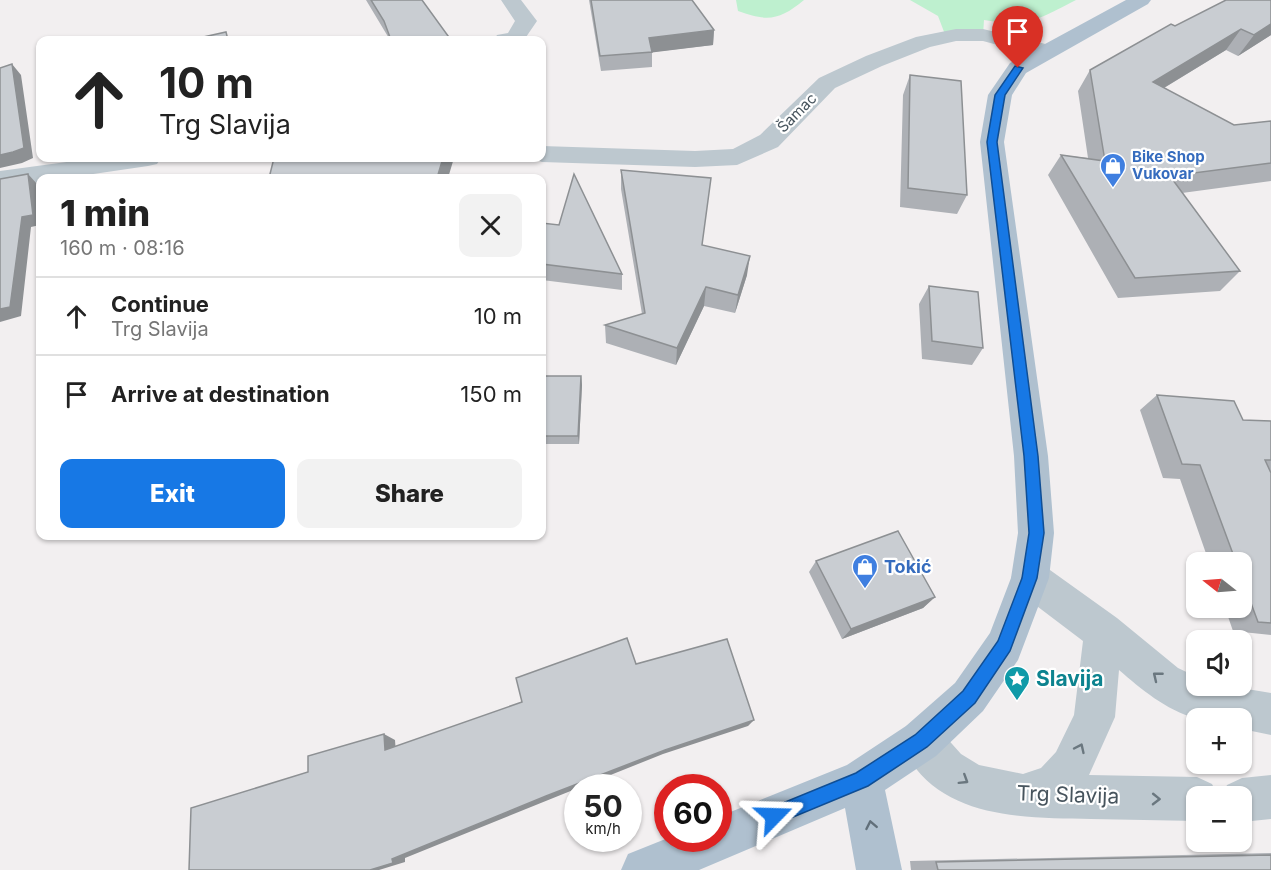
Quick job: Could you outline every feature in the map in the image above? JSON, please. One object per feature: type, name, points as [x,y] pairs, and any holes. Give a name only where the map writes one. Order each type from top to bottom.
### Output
[{"type":"main road","points":[[644,870],[862,780],[921,741],[969,697],[1004,646],[1030,578],[1036,533],[1031,456],[992,142],[1000,95],[1018,68],[1141,0]]},
{"type":"main road","points":[[862,780],[879,870]]},
{"type":"street","points":[[511,0],[526,21],[516,36]]},
{"type":"street","name":"Šamac","points":[[546,154],[695,159],[737,157],[769,141],[827,83],[874,61],[924,42],[956,35],[983,35],[1046,51]]},
{"type":"street","points":[[40,174],[121,162]]},
{"type":"street","points":[[0,180],[36,175]]},
{"type":"street","points":[[1030,578],[1103,632],[1164,682],[1203,701],[1271,714]]},
{"type":"street","points":[[1023,796],[1056,783],[1071,767],[1094,717],[1103,632]]},
{"type":"street","name":"Trg Slavija","points":[[921,741],[946,769],[971,786],[1023,796],[1186,799]]},
{"type":"street","points":[[1252,799],[1271,797]]},
{"type":"green space","points":[[736,0],[804,0],[788,12],[766,18],[738,11]]},
{"type":"green space","points":[[910,0],[1076,0],[1052,13],[1023,22],[984,20],[983,35],[946,37],[938,16]]},
{"type":"building","points":[[371,0],[422,0],[448,36],[390,36],[384,21]]},
{"type":"building","points":[[591,0],[692,0],[714,30],[649,38],[652,52],[600,56]]},
{"type":"building","points":[[1226,0],[1271,0],[1271,24],[1254,35],[1241,29],[1153,82],[1234,125],[1271,121],[1271,163],[1170,176],[1240,271],[1135,278],[1061,155],[1105,161],[1090,70],[1171,24],[1175,26]]},
{"type":"building","points":[[226,32],[227,36],[208,36]]},
{"type":"building","points":[[12,64],[24,148],[0,155],[0,68]]},
{"type":"building","points":[[910,75],[961,81],[967,195],[908,188]]},
{"type":"building","points":[[273,162],[442,162],[438,174],[270,174]]},
{"type":"building","points":[[621,170],[711,178],[702,245],[750,256],[738,295],[706,287],[677,348],[605,325],[645,313]]},
{"type":"building","points":[[28,174],[33,215],[22,217],[10,307],[0,309],[0,179]]},
{"type":"building","points":[[574,174],[622,274],[546,264],[546,223],[559,225]]},
{"type":"building","points":[[929,286],[978,292],[983,348],[932,341]]},
{"type":"building","points":[[546,376],[581,376],[578,436],[546,436]]},
{"type":"building","points":[[1157,395],[1234,401],[1243,420],[1271,421],[1271,460],[1265,460],[1271,473],[1271,623],[1258,622],[1252,606],[1252,552],[1232,552],[1200,465],[1182,464]]},
{"type":"building","name":"Tokić","points":[[898,531],[935,597],[851,629],[816,561]]},
{"type":"building","points":[[627,638],[636,664],[727,639],[754,720],[603,774],[564,774],[564,789],[392,859],[393,863],[370,870],[189,870],[191,808],[308,772],[308,756],[384,734],[385,750],[522,702],[516,678]]},
{"type":"building","points":[[1271,855],[1271,870],[938,870],[936,862]]},
{"type":"place","name":"Bike Shop Vukovar","points":[[1113,189]]},
{"type":"place","name":"Tokić","points":[[865,590]]},
{"type":"place","name":"Slavija","points":[[1017,702]]},
{"type":"route","points":[[774,816],[862,780],[921,741],[969,697],[1004,646],[1030,578],[1036,533],[1031,456],[992,142],[1000,95],[1018,68]]}]
